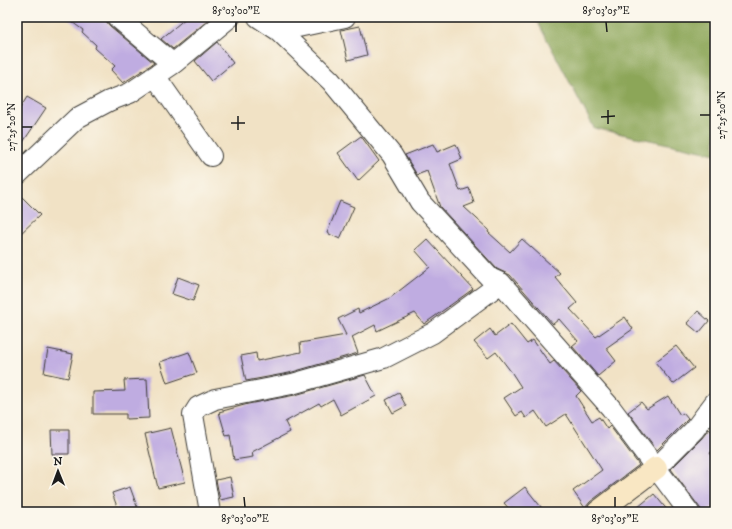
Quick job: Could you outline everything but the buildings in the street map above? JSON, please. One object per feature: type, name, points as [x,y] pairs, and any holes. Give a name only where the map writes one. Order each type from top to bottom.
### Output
[{"type":"street","points":[[117,17],[173,64]]},
{"type":"street","points":[[17,175],[77,118],[109,101],[130,93],[173,64],[230,17]]},
{"type":"street","points":[[258,17],[279,31],[332,81],[392,155],[420,202],[490,278],[501,283],[611,408],[689,512]]},
{"type":"street","points":[[279,31],[345,17]]},
{"type":"street","points":[[155,76],[211,156]]},
{"type":"street","points":[[210,512],[193,415],[198,406],[215,399],[292,384],[384,358],[433,333],[501,283]]},
{"type":"street","points":[[598,512],[656,468],[694,430],[715,402]]},
{"type":"green space","points":[[535,17],[715,17],[715,154],[594,128]]}]
